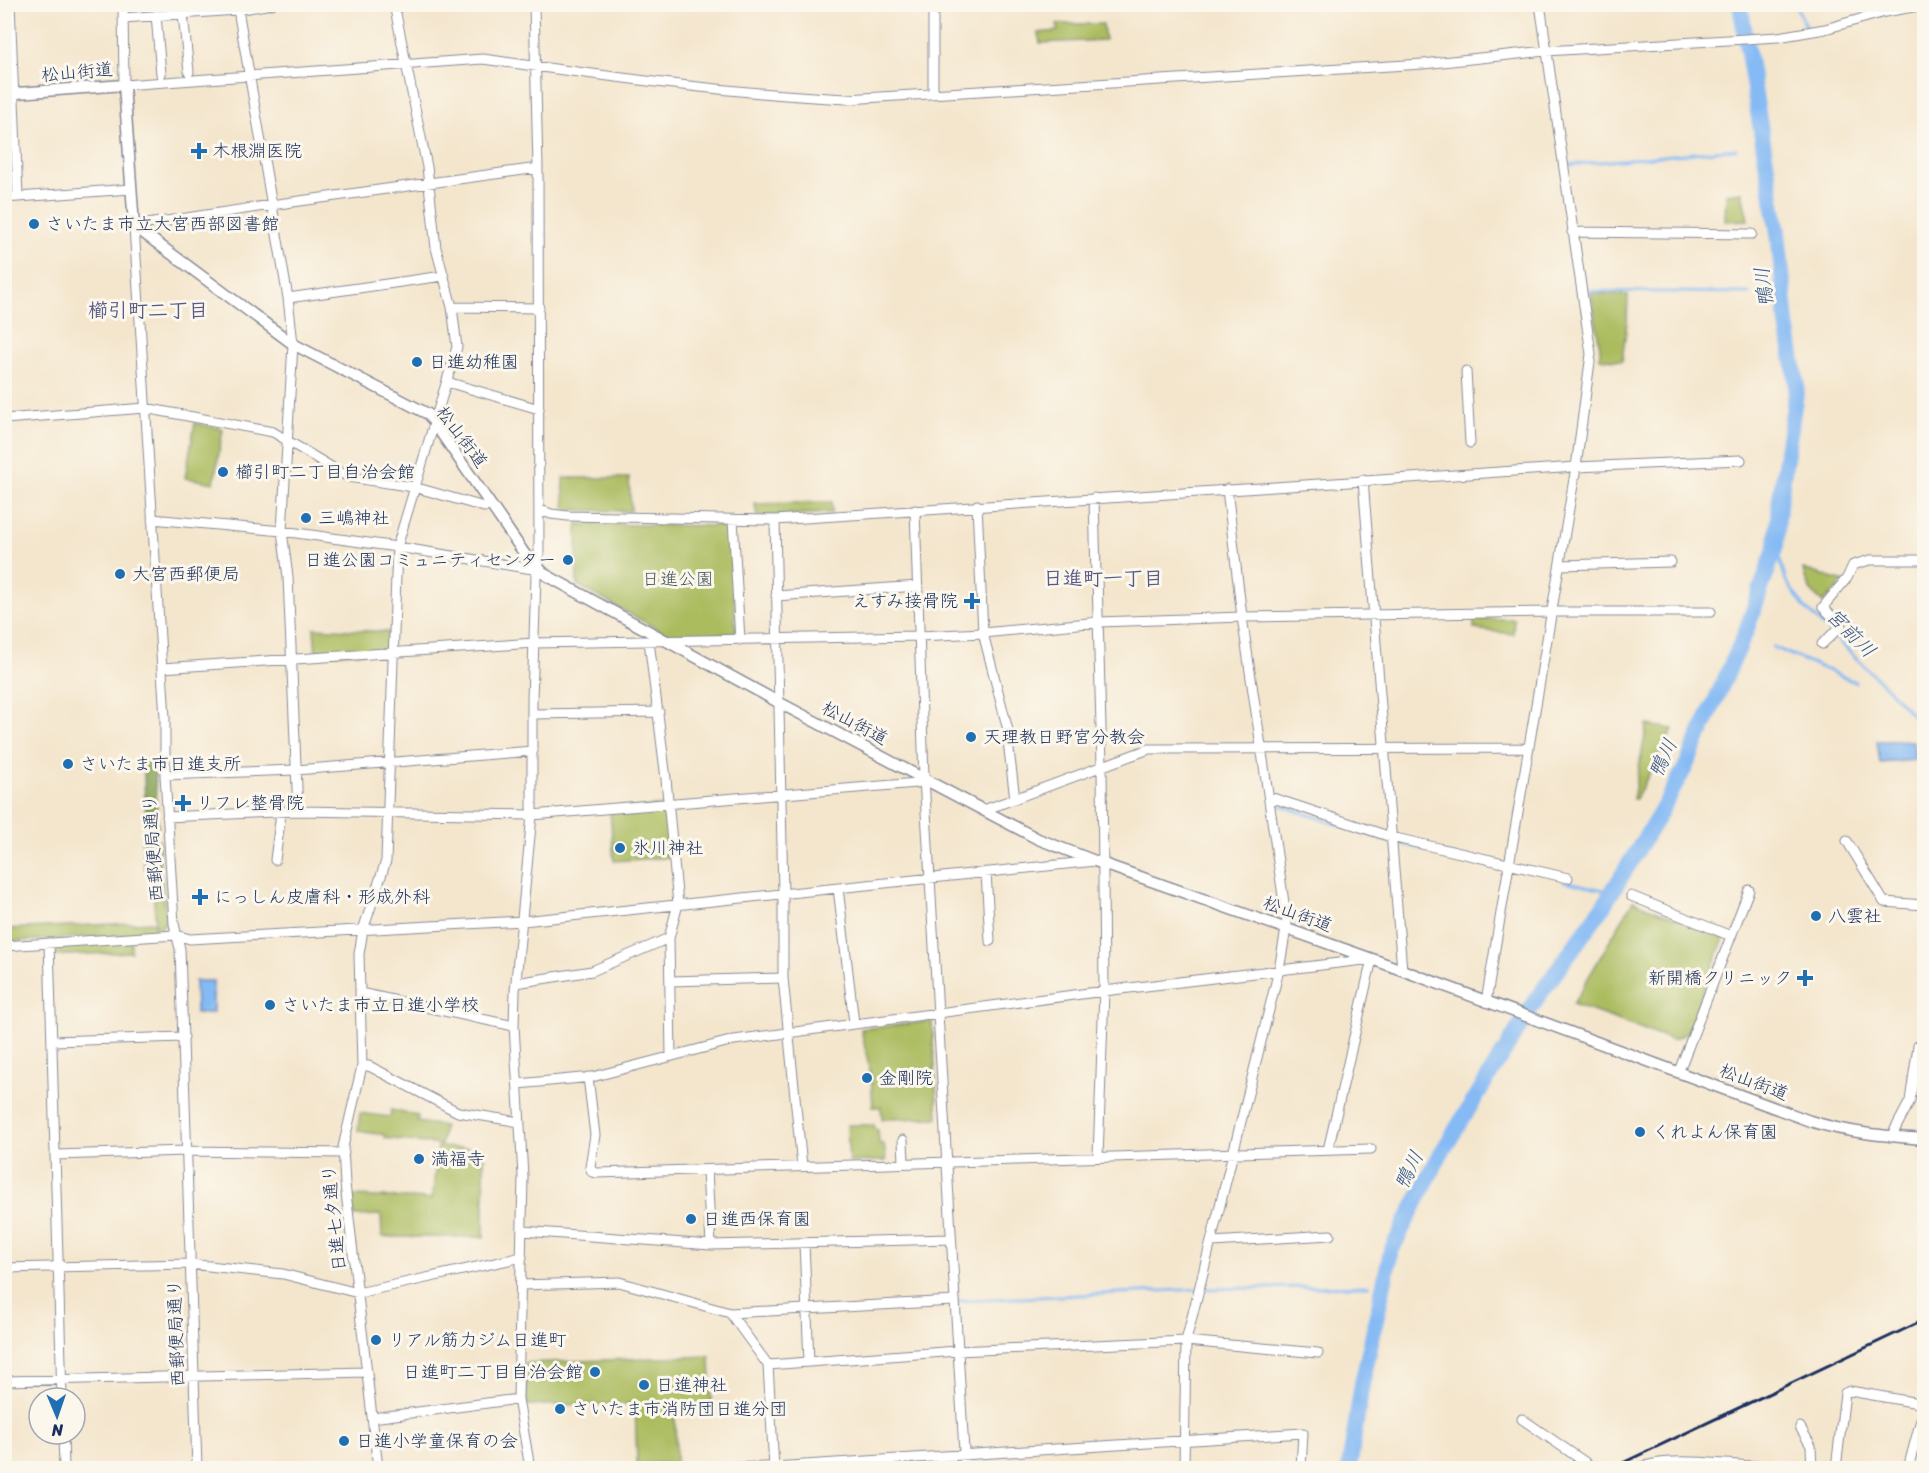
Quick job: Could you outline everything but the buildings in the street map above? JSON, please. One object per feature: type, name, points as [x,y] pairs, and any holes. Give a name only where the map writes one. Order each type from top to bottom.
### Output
[{"type":"main road","name":"松山街道","points":[[9,94],[124,85],[134,226],[293,344],[422,410],[434,420],[526,556],[539,570],[778,702],[1038,839],[1829,1127],[1868,1135],[1924,1139]]},
{"type":"street","points":[[10,4],[9,94],[18,197]]},
{"type":"street","points":[[123,4],[124,85],[483,60],[780,96],[847,99],[1432,63],[1546,51],[1778,37],[1825,29],[1884,8],[1924,5]]},
{"type":"street","points":[[123,18],[272,4]]},
{"type":"street","name":"日進七夕通り","points":[[378,1468],[345,1184],[344,1153],[362,1066],[360,954],[363,930],[386,861],[391,653],[397,547],[457,347],[452,307],[436,248],[429,183],[394,4]]},
{"type":"street","points":[[530,1468],[518,1399],[523,1176],[514,1026],[532,815],[534,714],[532,700],[536,576],[539,570],[538,168],[534,4]]},
{"type":"street","points":[[933,93],[933,13],[944,4]]},
{"type":"street","points":[[1486,1002],[1576,467],[1591,354],[1540,4]]},
{"type":"street","points":[[237,7],[288,298],[293,344],[282,531],[288,577],[298,811]]},
{"type":"street","points":[[183,14],[189,72]]},
{"type":"street","points":[[156,15],[161,74]]},
{"type":"street","points":[[134,226],[538,168]]},
{"type":"street","points":[[4,198],[131,189]]},
{"type":"street","name":"西郵便局通り","points":[[134,226],[165,718],[167,817],[176,935],[180,949],[197,1468]]},
{"type":"street","points":[[1572,232],[1752,234]]},
{"type":"street","points":[[288,298],[443,276]]},
{"type":"street","points":[[452,307],[539,308]]},
{"type":"street","points":[[1466,371],[1470,442]]},
{"type":"street","points":[[447,382],[539,409]]},
{"type":"street","points":[[4,419],[145,408],[273,432],[348,477],[414,487],[484,507],[492,506]]},
{"type":"street","points":[[540,510],[568,516],[775,519],[1363,480],[1741,460]]},
{"type":"street","points":[[1363,480],[1402,970]]},
{"type":"street","points":[[1184,1468],[1186,1341],[1279,970],[1287,922],[1242,617],[1227,489]]},
{"type":"street","points":[[1094,498],[1102,766],[1099,862],[1104,991],[1098,1157]]},
{"type":"street","points":[[978,506],[983,633],[1009,734],[1015,799]]},
{"type":"street","points":[[915,510],[924,778],[965,1468]]},
{"type":"street","points":[[152,519],[282,531],[539,570]]},
{"type":"street","points":[[733,519],[740,640]]},
{"type":"street","points":[[775,519],[783,978],[802,1166]]},
{"type":"street","points":[[1822,644],[1841,626],[1823,608],[1847,578],[1853,565],[1870,560],[1924,560]]},
{"type":"street","points":[[1560,565],[1671,562]]},
{"type":"street","points":[[776,596],[918,586]]},
{"type":"street","points":[[162,668],[534,643],[919,636],[983,633],[1099,622],[1242,617],[1711,612]]},
{"type":"street","points":[[649,641],[659,712],[678,904],[669,938],[671,1056]]},
{"type":"street","points":[[534,714],[659,712]]},
{"type":"street","points":[[984,810],[1149,749],[1529,747]]},
{"type":"street","points":[[165,775],[296,770],[533,751]]},
{"type":"street","points":[[167,817],[298,811],[532,815],[917,783],[924,778]]},
{"type":"street","points":[[1270,797],[1391,837],[1568,878]]},
{"type":"street","points":[[275,860],[281,813]]},
{"type":"street","points":[[1847,841],[1884,902],[1924,905]]},
{"type":"street","points":[[4,946],[176,935],[190,939],[523,921],[1099,862]]},
{"type":"street","points":[[986,872],[990,941]]},
{"type":"street","points":[[838,888],[854,1023]]},
{"type":"street","points":[[1679,1071],[1749,890]]},
{"type":"street","points":[[1631,896],[1731,936]]},
{"type":"street","points":[[516,983],[592,971],[669,938]]},
{"type":"street","points":[[49,943],[62,1386]]},
{"type":"street","points":[[518,1084],[588,1077],[734,1040],[1104,991],[1372,959],[1328,1149]]},
{"type":"street","points":[[670,981],[783,978]]},
{"type":"street","points":[[360,993],[514,1026]]},
{"type":"street","points":[[52,1041],[184,1037]]},
{"type":"street","points":[[1891,1137],[1910,1101],[1918,1046],[1924,1046]]},
{"type":"street","points":[[362,1066],[369,1066],[459,1112],[520,1122]]},
{"type":"street","points":[[588,1077],[596,1135],[590,1167],[592,1172],[1371,1149]]},
{"type":"street","points":[[903,1140],[904,1162]]},
{"type":"street","points":[[55,1155],[186,1151],[344,1153]]},
{"type":"street","points":[[707,1170],[711,1245]]},
{"type":"street","points":[[523,1230],[711,1245],[950,1239]]},
{"type":"street","points":[[1212,1242],[1330,1235]]},
{"type":"street","points":[[804,1243],[809,1362]]},
{"type":"street","points":[[4,1268],[190,1264],[283,1274],[358,1293],[522,1257]]},
{"type":"street","points":[[521,1285],[619,1282],[730,1313],[954,1301]]},
{"type":"street","points":[[730,1313],[768,1365],[774,1468]]},
{"type":"street","points":[[768,1365],[957,1351],[1186,1341],[1318,1353]]},
{"type":"street","points":[[4,1381],[366,1372]]},
{"type":"street","points":[[1836,1468],[1845,1394],[1850,1391],[1924,1404],[1910,1461]]},
{"type":"street","points":[[372,1418],[518,1399]]},
{"type":"street","points":[[1522,1419],[1592,1468]]},
{"type":"street","points":[[1800,1427],[1811,1446],[1812,1468]]},
{"type":"street","points":[[519,1468],[774,1468],[1303,1433],[1301,1468]]},
{"type":"street","points":[[63,1446],[64,1468]]},
{"type":"street","points":[[1640,1468],[1667,1462],[1703,1466],[1755,1466],[1757,1468]]},
{"type":"green space","points":[[1057,24],[1103,24],[1105,40],[1040,43],[1038,33],[1058,31]]},
{"type":"green space","points":[[1742,192],[1748,220],[1725,221],[1726,194]]},
{"type":"green space","points":[[1591,293],[1628,295],[1622,361],[1600,358]]},
{"type":"green space","points":[[195,423],[223,429],[214,483],[185,478]]},
{"type":"green space","points":[[563,478],[629,478],[631,511],[568,510],[565,507]]},
{"type":"green space","points":[[832,502],[832,513],[757,516],[755,504]]},
{"type":"green space","name":"日進公園","points":[[577,524],[727,526],[730,528],[736,630],[730,634],[670,636],[577,585]]},
{"type":"green space","points":[[1803,569],[1844,582],[1823,603],[1810,588]]},
{"type":"green space","points":[[1474,619],[1514,619],[1513,634],[1474,629]]},
{"type":"green space","points":[[314,628],[389,632],[389,651],[316,655]]},
{"type":"green space","points":[[1647,725],[1673,729],[1636,799],[1633,799]]},
{"type":"green space","points":[[143,761],[154,761],[158,828],[146,817]]},
{"type":"green space","points":[[668,805],[673,857],[614,861],[610,810]]},
{"type":"green space","points":[[159,840],[160,867],[144,868],[142,841]]},
{"type":"green space","points":[[152,876],[162,876],[166,921],[161,928],[156,928]]},
{"type":"green space","points":[[1633,901],[1724,938],[1687,1033],[1673,1040],[1573,1004]]},
{"type":"green space","points":[[154,922],[154,933],[5,942],[5,929]]},
{"type":"green space","points":[[131,940],[131,952],[51,956],[50,944]]},
{"type":"green space","points":[[932,1021],[938,1118],[882,1119],[881,1107],[873,1107],[871,1076],[861,1029]]},
{"type":"green space","points":[[391,1110],[418,1116],[417,1122],[444,1126],[441,1145],[385,1138],[385,1135],[358,1131],[360,1113],[390,1117]]},
{"type":"green space","points":[[847,1125],[874,1125],[878,1130],[879,1144],[884,1144],[886,1161],[849,1162]]},
{"type":"green space","points":[[438,1147],[484,1149],[484,1237],[382,1237],[381,1215],[354,1216],[352,1196],[432,1199]]},
{"type":"green space","points":[[710,1356],[712,1411],[675,1411],[676,1463],[637,1464],[635,1404],[526,1405],[526,1363]]},
{"type":"water","points":[[1877,741],[1913,741],[1915,760],[1880,763]]},
{"type":"water","points":[[195,981],[213,981],[213,1013],[196,1013]]},
{"type":"waterway","name":"鴨川","points":[[1349,1468],[1362,1384],[1391,1251],[1440,1155],[1540,994],[1602,908],[1685,768],[1745,634],[1776,546],[1779,505],[1797,386],[1787,324],[1778,233],[1740,4]]},
{"type":"waterway","points":[[1795,4],[1807,28]]},
{"type":"waterway","points":[[1568,165],[1736,149]]},
{"type":"waterway","points":[[1587,291],[1749,293]]},
{"type":"waterway","name":"宮前川","points":[[1776,546],[1786,581],[1804,607],[1896,697],[1924,729]]},
{"type":"waterway","points":[[1773,647],[1855,682]]},
{"type":"waterway","points":[[1276,804],[1391,842]]},
{"type":"waterway","points":[[1403,844],[1508,869]]},
{"type":"waterway","points":[[1564,881],[1612,892]]},
{"type":"waterway","points":[[956,1301],[1200,1289],[1369,1286]]},
{"type":"railway","points":[[1612,1468],[1924,1320]]},
{"type":"place","name":"木根淵医院","points":[[199,151]]},
{"type":"place","name":"さいたま市立大宮西部図書館","points":[[34,224]]},
{"type":"place","name":"日進幼稚園","points":[[417,362]]},
{"type":"place","name":"櫛引町二丁目自治会館","points":[[223,472]]},
{"type":"place","name":"三嶋神社","points":[[306,518]]},
{"type":"place","name":"日進公園コミュニティセンター","points":[[568,560]]},
{"type":"place","name":"大宮西郵便局","points":[[120,574]]},
{"type":"place","name":"えすみ接骨院","points":[[972,601]]},
{"type":"place","name":"天理教日野宮分教会","points":[[971,737]]},
{"type":"place","name":"さいたま市日進支所","points":[[68,764]]},
{"type":"place","name":"リフレ整骨院","points":[[183,803]]},
{"type":"place","name":"氷川神社","points":[[620,848]]},
{"type":"place","name":"にっしん皮膚科・形成外科","points":[[200,897]]},
{"type":"place","name":"八雲社","points":[[1816,916]]},
{"type":"place","name":"新開橋クリニック","points":[[1805,978]]},
{"type":"place","name":"さいたま市立日進小学校","points":[[270,1005]]},
{"type":"place","name":"金剛院","points":[[867,1078]]},
{"type":"place","name":"くれよん保育園","points":[[1640,1132]]},
{"type":"place","name":"満福寺","points":[[419,1159]]},
{"type":"place","name":"日進西保育園","points":[[691,1219]]},
{"type":"place","name":"リアル筋力ジム日進町","points":[[376,1340]]},
{"type":"place","name":"日進町二丁目自治会館","points":[[595,1372]]},
{"type":"place","name":"日進神社","points":[[644,1385]]},
{"type":"place","name":"さいたま市消防団日進分団","points":[[560,1409]]},
{"type":"place","name":"日進小学童保育の会","points":[[344,1441]]},
{"type":"district","name":"櫛引町二丁目","points":[[148,310]]},
{"type":"district","name":"日進町一丁目","points":[[1103,578]]}]
